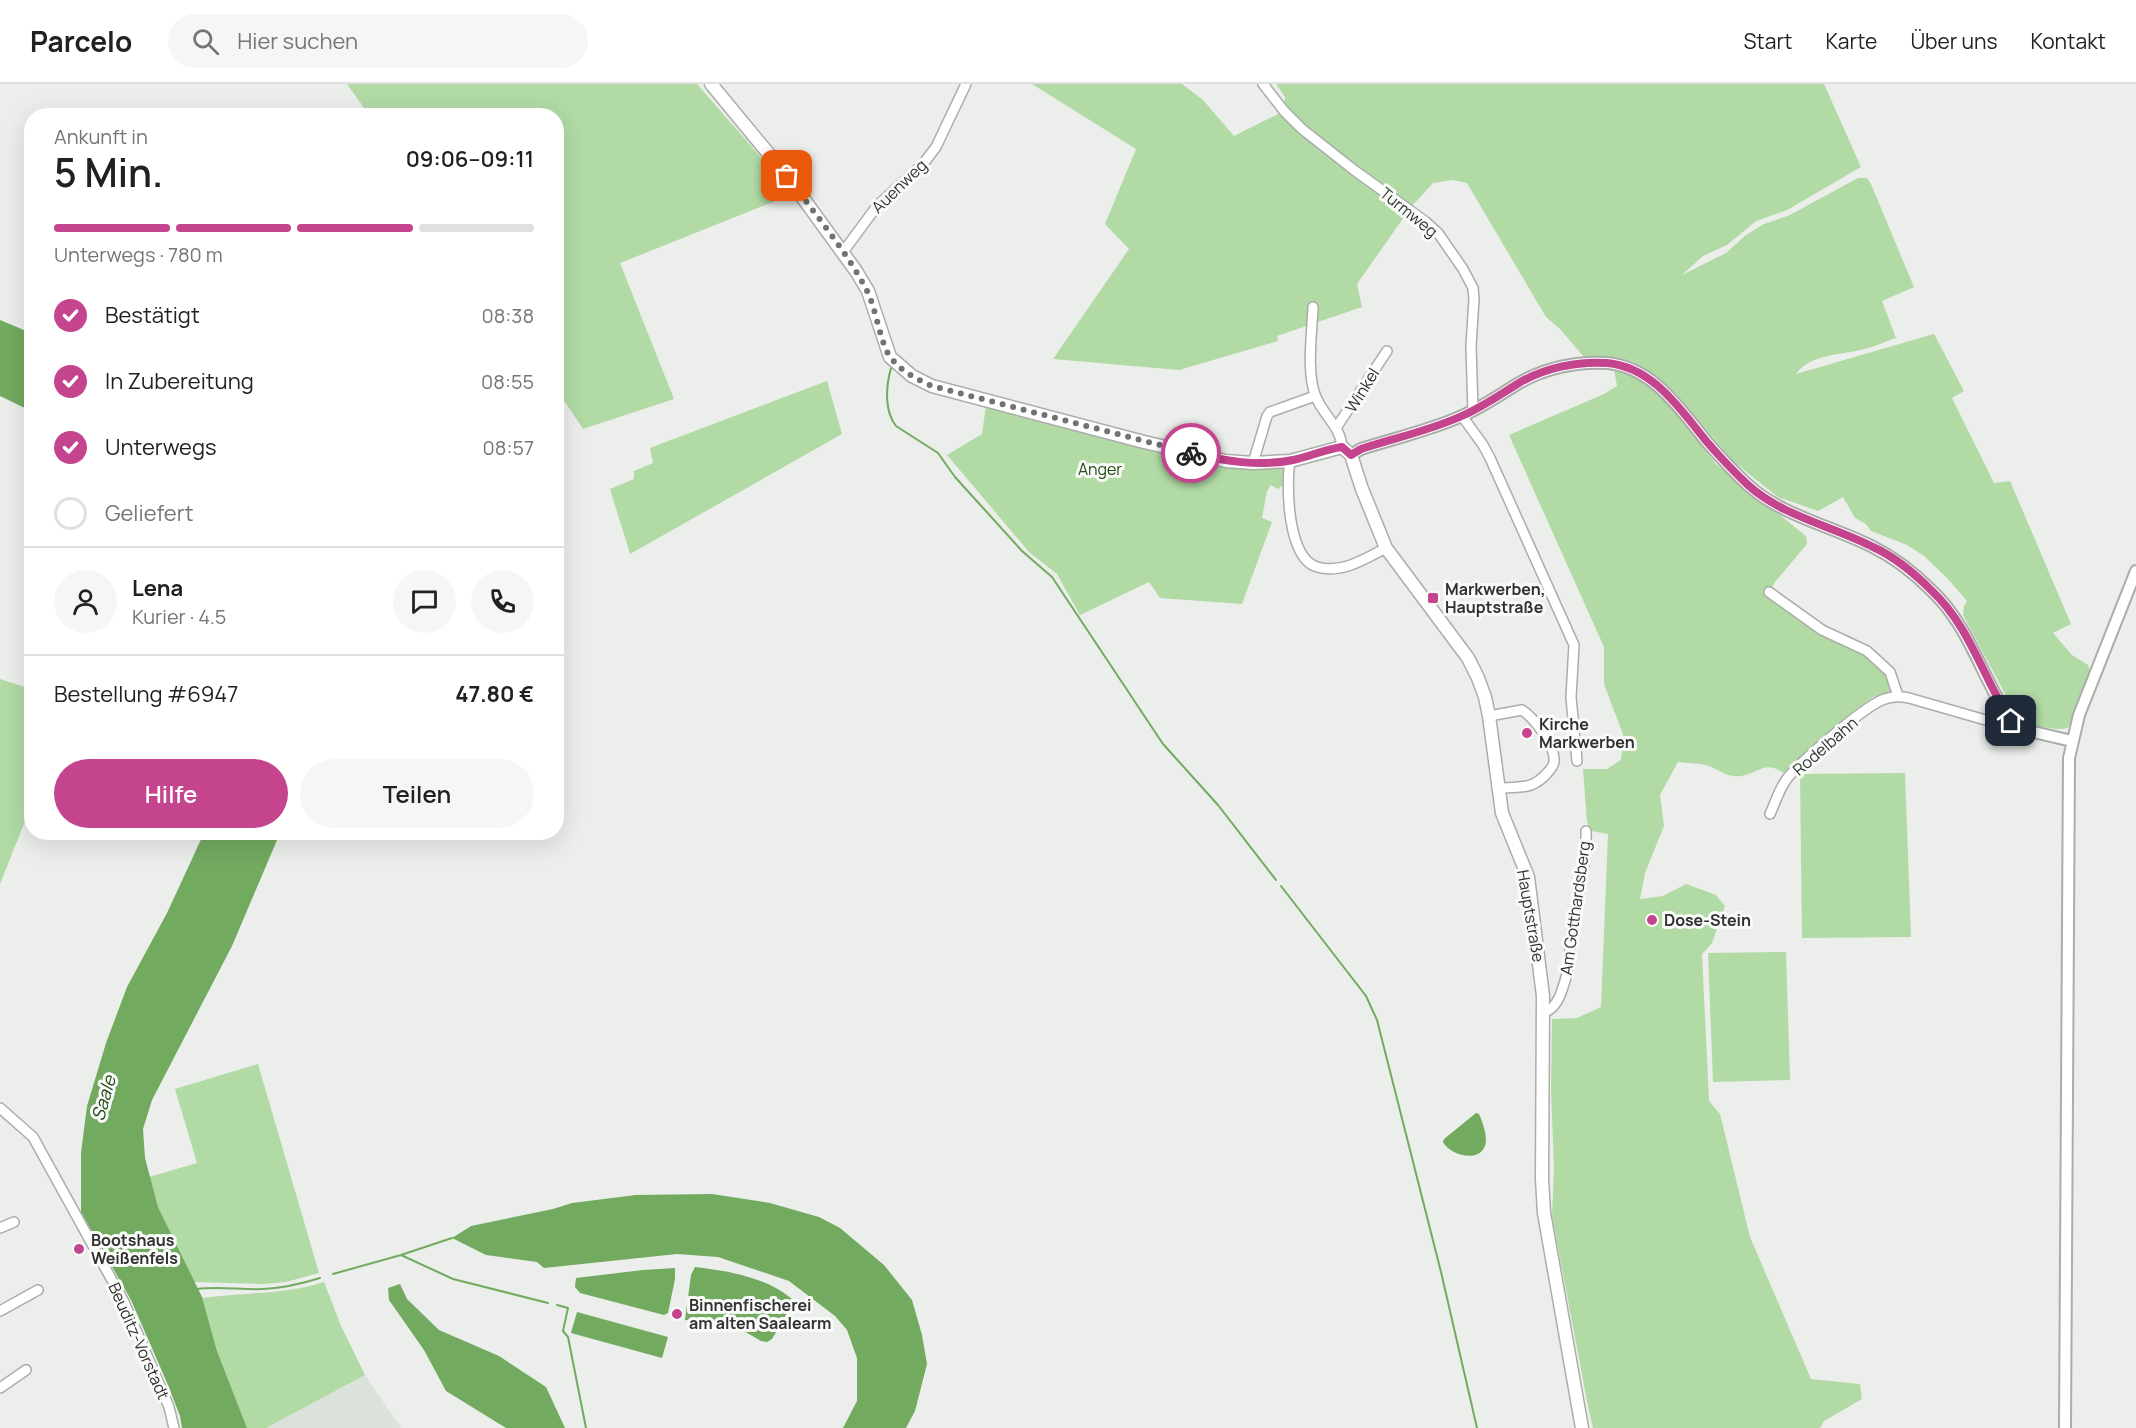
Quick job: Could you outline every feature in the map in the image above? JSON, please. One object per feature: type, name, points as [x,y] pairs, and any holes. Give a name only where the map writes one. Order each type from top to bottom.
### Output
[{"type":"main road","points":[[711,84],[787,176],[843,252],[868,291],[887,352],[912,376],[932,386],[1144,442],[1226,461],[1253,463],[1290,461],[1347,451]]},
{"type":"main road","name":"Hauptstraße","points":[[1347,451],[1386,548],[1468,658],[1478,678],[1489,716],[1502,813],[1528,877],[1544,1012],[1544,1206],[1582,1428]]},
{"type":"street","name":"Auenweg","points":[[843,252],[877,206],[923,164],[936,147],[966,84]]},
{"type":"street","name":"Turmweg","points":[[1265,87],[1302,129],[1438,233],[1463,269],[1473,288],[1474,298],[1471,346],[1473,411]]},
{"type":"street","name":"Winkel","points":[[1313,307],[1311,365],[1315,396],[1336,428],[1347,451]]},
{"type":"street","name":"Winkel","points":[[1336,428],[1387,351]]},
{"type":"street","points":[[1347,451],[1361,449],[1462,416],[1540,373],[1573,364],[1607,363],[1628,368],[1644,375],[1674,400],[1722,459],[1749,486],[1771,502],[1875,547],[1899,562],[1933,591],[1964,632],[2011,721],[2025,730],[2072,741]]},
{"type":"street","points":[[1253,463],[1270,412],[1315,396]]},
{"type":"street","points":[[1462,416],[1490,458],[1574,645],[1571,697],[1577,761]]},
{"type":"street","points":[[1290,461],[1287,486],[1291,517],[1301,552],[1310,564],[1332,568],[1348,566],[1386,548]]},
{"type":"street","points":[[2065,1428],[2068,771],[2072,741],[2079,715],[2136,571]]},
{"type":"street","points":[[1769,592],[1822,630],[1867,651],[1890,672],[1898,696],[1996,723],[2011,721]]},
{"type":"street","name":"Rodelbahn","points":[[1770,814],[1786,780],[1804,761],[1871,706],[1879,701],[1898,696]]},
{"type":"street","points":[[1489,716],[1522,710],[1530,715],[1551,746],[1554,761],[1534,784],[1497,788]]},
{"type":"street","points":[[1551,746],[1575,742]]},
{"type":"street","name":"Am Gotthardsberg","points":[[1544,1012],[1554,1006],[1563,988],[1568,969],[1574,916],[1586,851],[1586,831]]},
{"type":"street","name":"Beuditz-Vorstadt","points":[[0,1108],[33,1137],[124,1302],[169,1407],[174,1428]]},
{"type":"street","points":[[0,1228],[14,1222]]},
{"type":"street","points":[[0,1311],[38,1290]]},
{"type":"street","points":[[0,1388],[26,1370]]},
{"type":"shaded area","points":[[365,1375],[401,1428],[266,1428]]},
{"type":"green space","points":[[347,84],[697,84],[793,194],[620,263],[674,399],[583,429],[564,400],[564,108],[364,108]]},
{"type":"green space","points":[[1032,84],[1182,84],[1203,100],[1234,136],[1284,111],[1285,97],[1276,84],[1824,84],[1861,167],[1787,210],[1756,221],[1727,245],[1703,256],[1682,275],[1726,253],[1746,235],[1764,224],[1790,215],[1858,178],[1867,178],[1914,287],[1882,301],[1896,338],[1864,349],[1816,359],[1796,374],[1934,334],[1964,391],[1952,398],[1994,483],[2010,481],[2071,624],[2053,633],[2072,655],[2088,665],[2090,671],[2068,728],[2042,727],[2018,718],[1963,615],[1967,601],[1924,556],[1907,545],[1871,531],[1866,524],[1855,518],[1843,497],[1818,511],[1778,497],[1732,460],[1677,395],[1658,379],[1632,361],[1584,357],[1560,329],[1546,317],[1467,183],[1453,180],[1433,183],[1411,207],[1357,284],[1362,307],[1277,336],[1278,341],[1179,370],[1053,359],[1129,249],[1105,224],[1136,149]]},
{"type":"green space","points":[[1614,369],[1637,377],[1664,399],[1716,464],[1806,536],[1807,544],[1775,582],[1769,593],[1816,626],[1866,652],[1881,668],[1892,693],[1873,697],[1855,710],[1784,773],[1767,767],[1736,776],[1706,765],[1678,762],[1660,795],[1664,826],[1645,873],[1640,899],[1663,896],[1686,884],[1716,895],[1725,906],[1712,943],[1702,954],[1709,1101],[1720,1114],[1750,1237],[1811,1379],[1860,1384],[1862,1399],[1824,1421],[1820,1428],[1593,1428],[1588,1406],[1552,1216],[1554,1168],[1551,1090],[1552,1019],[1577,1018],[1601,1007],[1608,834],[1591,831],[1587,822],[1583,769],[1607,769],[1621,760],[1624,737],[1604,684],[1604,647],[1509,435],[1604,394],[1617,386]]},
{"type":"green space","points":[[827,381],[842,434],[630,554],[610,489],[634,479],[634,471],[653,463],[650,448]]},
{"type":"green space","name":"Anger","points":[[986,406],[1192,460],[1254,468],[1284,467],[1284,484],[1278,489],[1271,485],[1267,491],[1262,518],[1272,522],[1242,604],[1160,598],[1149,582],[1080,615],[1057,574],[1029,552],[947,455],[982,434]]},
{"type":"green space","points":[[0,679],[24,687],[24,824],[0,884]]},
{"type":"green space","points":[[1905,773],[1911,937],[1802,938],[1800,774]]},
{"type":"green space","points":[[1786,952],[1790,1080],[1713,1082],[1708,953]]},
{"type":"green space","points":[[258,1064],[319,1273],[286,1282],[264,1284],[194,1282],[158,1207],[149,1177],[197,1163],[175,1089]]},
{"type":"green space","points":[[324,1282],[341,1326],[365,1375],[266,1428],[247,1428],[217,1351],[202,1298],[279,1291]]},
{"type":"water","points":[[0,320],[24,330],[24,408],[0,396]]},
{"type":"water","name":"Saale","points":[[201,840],[277,840],[232,946],[152,1100],[143,1129],[145,1158],[158,1207],[202,1297],[217,1351],[247,1428],[182,1428],[180,1416],[168,1385],[131,1300],[81,1212],[81,1153],[87,1106],[106,1043],[127,987],[167,913]]},
{"type":"water","points":[[1476,1113],[1479,1114],[1485,1131],[1484,1148],[1475,1155],[1456,1153],[1446,1146],[1444,1139]]},
{"type":"water","points":[[712,1194],[770,1203],[819,1217],[840,1228],[884,1265],[912,1300],[927,1364],[915,1411],[906,1428],[843,1428],[857,1401],[857,1358],[847,1330],[835,1316],[789,1281],[718,1257],[677,1254],[544,1268],[537,1262],[486,1255],[452,1238],[471,1226],[572,1203],[636,1195]]},
{"type":"water","points":[[695,1267],[747,1276],[772,1286],[794,1301],[772,1339],[767,1342],[761,1341],[737,1327],[685,1320],[691,1275]]},
{"type":"water","points":[[675,1268],[668,1313],[664,1315],[580,1293],[575,1287],[576,1278]]},
{"type":"water","points":[[400,1284],[407,1299],[439,1330],[499,1356],[546,1387],[565,1428],[506,1428],[446,1391],[424,1350],[389,1300],[388,1288]]},
{"type":"water","points":[[577,1312],[668,1337],[662,1358],[571,1333]]},
{"type":"waterway","points":[[891,368],[887,398],[889,413],[896,426],[938,453],[955,477],[1022,551],[1052,577],[1163,744],[1218,805],[1276,880]]},
{"type":"waterway","points":[[1281,886],[1366,996],[1377,1020],[1441,1272],[1477,1428]]},
{"type":"waterway","points":[[333,1274],[452,1238]]},
{"type":"waterway","points":[[401,1255],[453,1279],[548,1303]]},
{"type":"waterway","points":[[197,1289],[270,1288],[320,1278]]},
{"type":"waterway","points":[[557,1305],[568,1308],[563,1331],[568,1337],[586,1428]]},
{"type":"way so far","points":[[787,176],[843,252],[868,291],[890,357],[912,376],[932,386],[1191,453]]},
{"type":"place","name":"Markwerben, Hauptstraße","points":[[1433,598]]},
{"type":"place","name":"Kirche Markwerben","points":[[1527,733]]},
{"type":"place","name":"Dose-Stein","points":[[1652,920]]},
{"type":"place","name":"Bootshaus Weißenfels","points":[[79,1249]]},
{"type":"place","name":"Binnenfischerei am alten Saalearm","points":[[677,1314]]},
{"type":"route","points":[[1191,453],[1226,461],[1253,463],[1290,461],[1342,447],[1351,455],[1361,449],[1462,416],[1540,373],[1573,364],[1607,363],[1628,368],[1644,375],[1674,400],[1722,459],[1749,486],[1771,502],[1875,547],[1899,562],[1933,591],[1964,632],[2011,721]]}]
